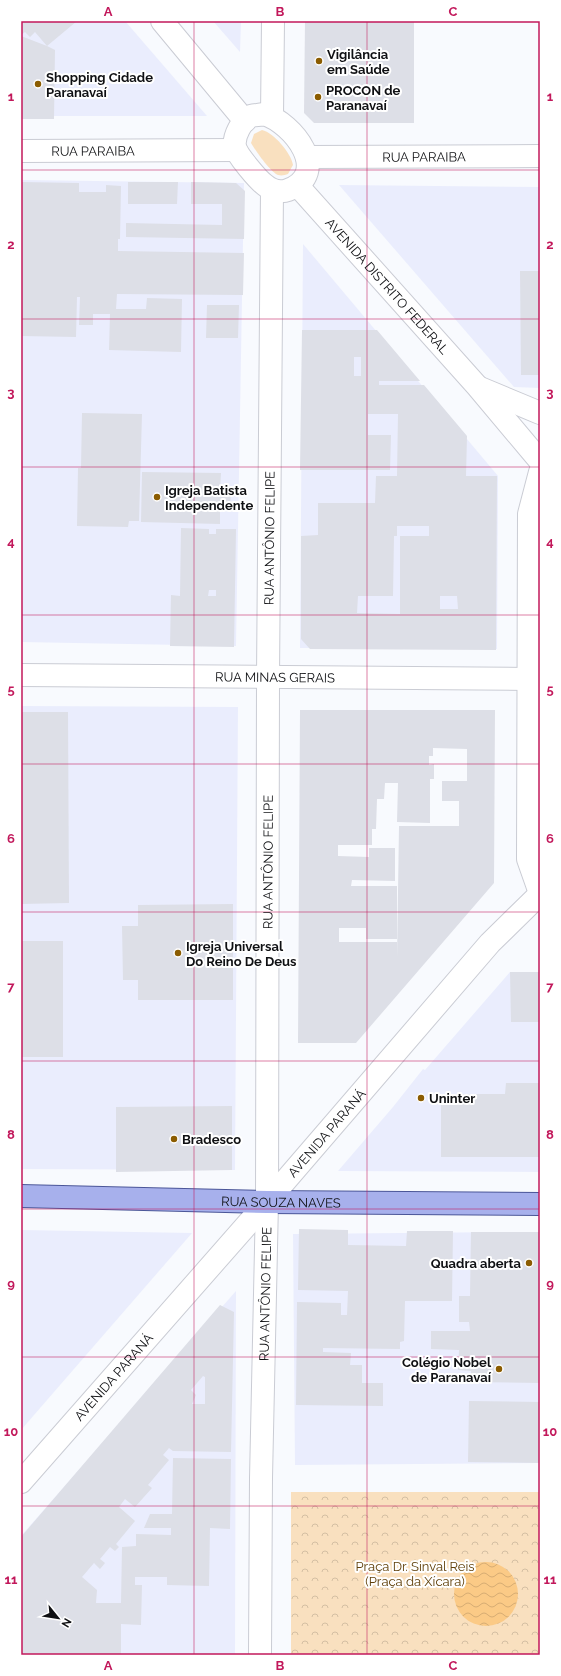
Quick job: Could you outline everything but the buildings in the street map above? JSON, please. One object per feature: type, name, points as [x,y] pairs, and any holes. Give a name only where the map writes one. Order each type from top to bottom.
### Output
[{"type":"main road","name":"RUA SOUZA NAVES","points":[[21,1196],[267,1202],[540,1204]]},
{"type":"street","points":[[162,21],[245,121]]},
{"type":"street","points":[[272,116],[273,21]]},
{"type":"street","points":[[264,114],[272,116],[281,122],[304,149],[307,157],[308,166],[305,178],[298,186],[285,192],[272,190],[264,185],[236,150],[235,146],[237,134],[245,121],[252,116],[264,114]]},
{"type":"street","name":"RUA PARAIBA","points":[[21,150],[236,150]]},
{"type":"street","name":"RUA PARAIBA","points":[[307,157],[540,156]]},
{"type":"street","name":"AVENIDA DISTRITO FEDERAL","points":[[298,186],[477,386],[540,461]]},
{"type":"street","name":"RUA ANTÔNIO FELIPE","points":[[260,1655],[261,1478],[267,1202],[268,677],[272,190]]},
{"type":"street","name":"AVENIDA DISTRITO FEDERAL","points":[[477,386],[540,413]]},
{"type":"street","points":[[540,472],[529,514],[535,573],[529,679],[528,859],[540,894]]},
{"type":"street","name":"RUA MINAS GERAIS","points":[[21,675],[529,679]]},
{"type":"street","name":"AVENIDA PARANÁ","points":[[21,1482],[267,1202],[490,943],[540,894]]},
{"type":"shaded area","points":[[21,21],[125,21],[207,116],[21,116]]},
{"type":"shaded area","points":[[213,21],[241,21],[240,52]]},
{"type":"shaded area","points":[[21,180],[244,183],[236,646],[21,642]]},
{"type":"shaded area","points":[[339,185],[540,187],[540,388],[514,387]]},
{"type":"shaded area","points":[[303,244],[498,476],[497,649],[300,648]]},
{"type":"shaded area","points":[[21,706],[238,707],[235,1170],[21,1169]]},
{"type":"shaded area","points":[[510,972],[540,972],[540,1172],[338,1171],[393,1107],[423,1069],[425,1070]]},
{"type":"shaded area","points":[[21,1230],[192,1233],[21,1430]]},
{"type":"shaded area","points":[[540,1232],[540,1463],[295,1465],[293,1234]]},
{"type":"shaded area","points":[[236,1291],[235,1655],[21,1655],[21,1536]]},
{"type":"green space","points":[[262,130],[277,139],[292,160],[293,165],[288,174],[278,175],[271,170],[251,143],[254,134]]},
{"type":"green space","name":"Praça Dr. Sinval Reis (Praça da Xícara)","points":[[291,1492],[540,1492],[540,1655],[291,1655]]},
{"type":"water","points":[[486,1562],[498,1565],[509,1571],[515,1582],[518,1594],[515,1606],[509,1617],[498,1623],[486,1626],[474,1623],[463,1617],[457,1606],[454,1594],[457,1582],[463,1571],[474,1565]]},
{"type":"place","name":"Vigilância em Saúde","points":[[319,61]]},
{"type":"place","name":"Shopping Cidade Paranavaí","points":[[38,84]]},
{"type":"place","name":"PROCON de Paranavaí","points":[[318,97]]},
{"type":"place","name":"Igreja Batista Independente","points":[[157,497]]},
{"type":"place","name":"Igreja Universal Do Reino De Deus","points":[[178,953]]},
{"type":"place","name":"Uninter","points":[[421,1098]]},
{"type":"place","name":"Bradesco","points":[[174,1139]]},
{"type":"place","name":"Quadra aberta","points":[[529,1263]]},
{"type":"place","name":"Colégio Nobel de Paranavaí","points":[[499,1369]]}]
